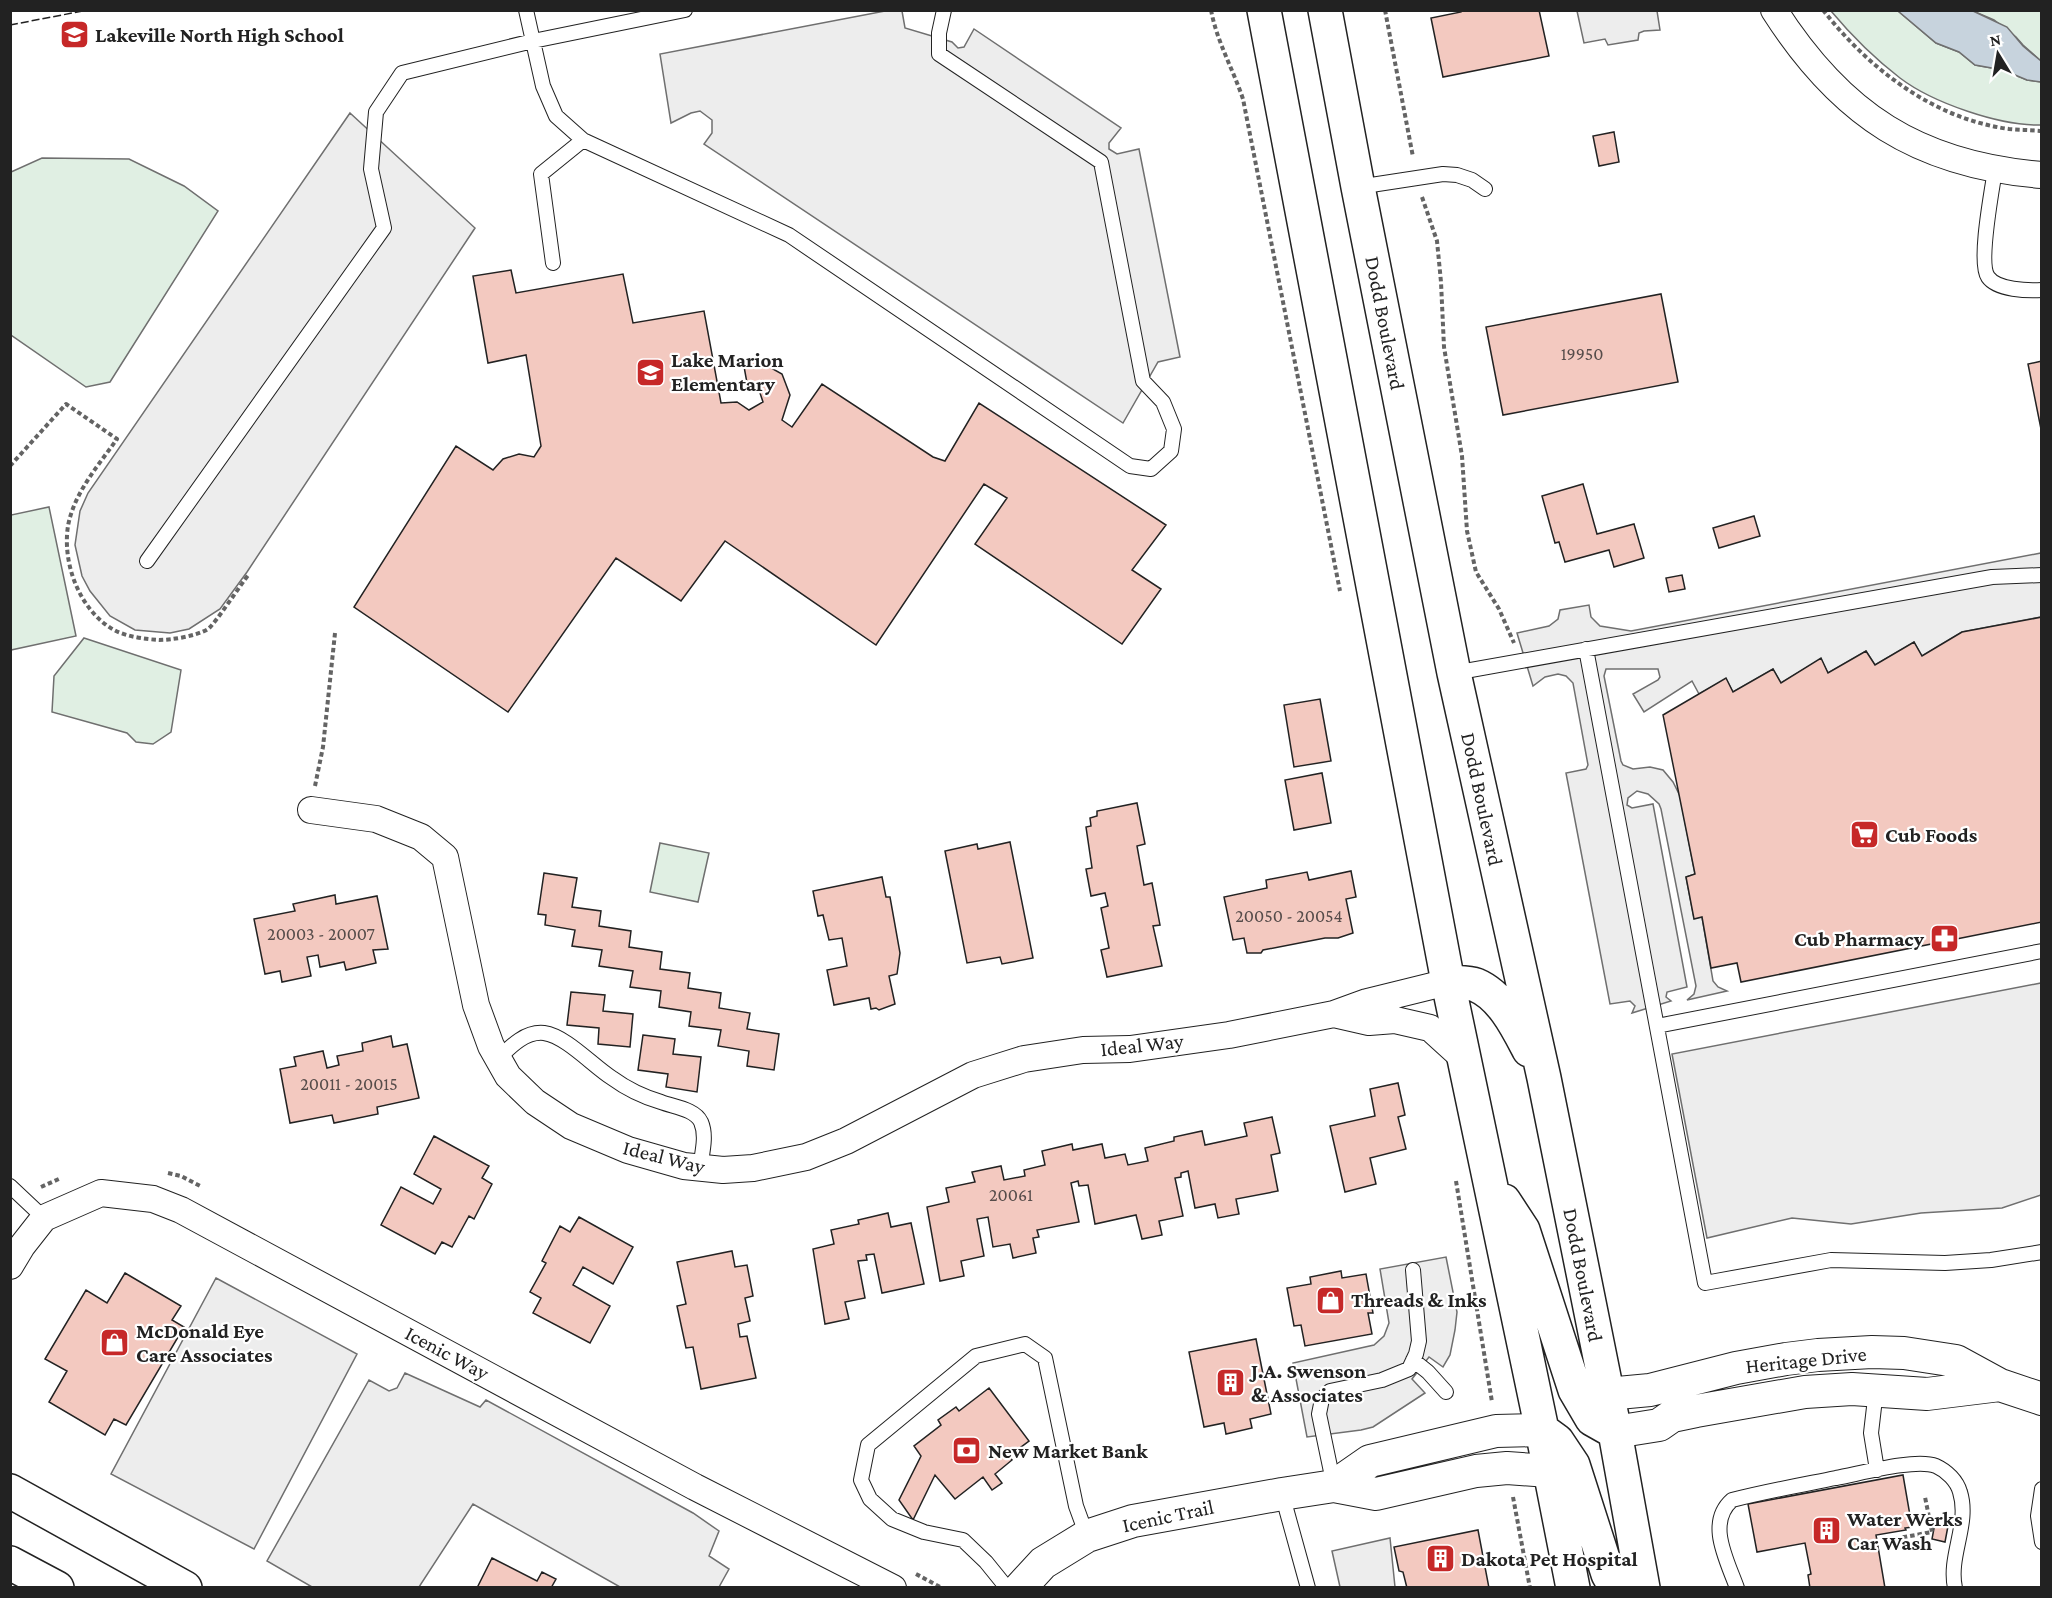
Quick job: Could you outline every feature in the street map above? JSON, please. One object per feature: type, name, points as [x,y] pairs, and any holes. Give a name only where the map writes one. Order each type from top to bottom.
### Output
[{"type":"main road","points":[[1264,10],[1448,982],[1573,1587]]},
{"type":"main road","name":"Dodd Boulevard","points":[[1325,10],[1454,673],[1544,1078],[1615,1432],[1643,1587]]},
{"type":"main road","points":[[1448,982],[1476,985],[1495,998],[1516,1026],[1544,1078]]},
{"type":"main road","points":[[1486,1162],[1501,1196],[1523,1230],[1575,1390],[1592,1419],[1615,1432]]},
{"type":"main road","points":[[1542,1430],[1557,1441],[1573,1465],[1608,1574],[1616,1587]]},
{"type":"main road","points":[[10,1491],[185,1587]]},
{"type":"main road","points":[[10,1563],[57,1587]]},
{"type":"street","points":[[1774,10],[1818,71],[1857,108],[1917,145],[1959,162],[1995,170],[2042,175]]},
{"type":"street","name":"Ideal Way","points":[[311,810],[376,819],[421,837],[446,857],[476,1005],[483,1027],[508,1076],[535,1102],[571,1126],[628,1150],[684,1166],[723,1170],[753,1168],[806,1157],[846,1140],[973,1075],[1024,1059],[1071,1052],[1130,1049],[1199,1040],[1334,1014],[1367,1002],[1448,982]]},
{"type":"street","name":"Ideal Way","points":[[1334,1014],[1369,1022],[1395,1020],[1430,1028],[1463,1058]]},
{"type":"street","name":"Icenic Way","points":[[10,1266],[44,1218],[101,1193],[153,1199],[181,1210],[695,1487],[893,1587]]},
{"type":"street","name":"Heritage Drive","points":[[1607,1394],[1650,1390],[1736,1368],[1786,1359],[1872,1352],[1904,1353],[1956,1361],[2000,1385],[2042,1399]]},
{"type":"street","name":"Heritage Drive","points":[[1615,1432],[1659,1425],[1672,1416],[1729,1404],[1806,1392],[1836,1389],[1927,1394],[2000,1385]]},
{"type":"street","name":"Icenic Trail","points":[[1334,1486],[1370,1461],[1496,1431],[1542,1430]]},
{"type":"street","name":"Icenic Trail","points":[[1020,1587],[1043,1563],[1087,1536],[1133,1521],[1334,1486],[1376,1494],[1476,1471],[1507,1468],[1549,1471]]},
{"type":"lane","points":[[526,10],[543,86],[556,116],[583,140],[789,235],[1130,466],[1151,469],[1171,451],[1174,429],[1163,402],[1143,381],[1101,162],[939,54],[939,33],[944,10]]},
{"type":"lane","points":[[147,561],[384,228],[371,169],[376,112],[402,74],[533,41],[685,10]]},
{"type":"lane","points":[[553,263],[541,174],[583,140]]},
{"type":"lane","points":[[1995,170],[1985,243],[1985,267],[1988,278],[2010,288],[2042,290]]},
{"type":"lane","points":[[1358,187],[1443,174],[1458,175],[1472,180],[1485,189]]},
{"type":"lane","points":[[1454,673],[1992,577],[2042,575]]},
{"type":"lane","points":[[1586,649],[1705,1283],[1831,1260],[1945,1263],[1991,1260],[2042,1252]]},
{"type":"lane","points":[[1658,1026],[2042,951]]},
{"type":"lane","points":[[498,1059],[514,1043],[531,1033],[544,1033],[560,1038],[594,1066],[626,1087],[645,1097],[692,1112],[701,1121],[704,1139],[700,1168]]},
{"type":"lane","points":[[10,1186],[44,1218]]},
{"type":"lane","points":[[1334,1486],[1319,1414],[1322,1399],[1330,1391],[1382,1380],[1408,1369],[1419,1341],[1413,1270]]},
{"type":"lane","points":[[1007,1587],[963,1540],[924,1532],[892,1519],[870,1499],[861,1480],[868,1445],[976,1356],[1025,1344],[1045,1358],[1076,1506],[1087,1536]]},
{"type":"lane","points":[[1413,1360],[1428,1372],[1446,1392]]},
{"type":"lane","points":[[1876,1390],[1871,1433],[1877,1470]]},
{"type":"lane","points":[[1737,1587],[1722,1546],[1719,1530],[1724,1507],[1732,1500],[1877,1470],[1927,1464],[1943,1470],[1957,1484],[1964,1505],[1954,1565],[1955,1587]]},
{"type":"lane","points":[[2042,1489],[2038,1516],[2042,1542]]},
{"type":"lane","points":[[1282,1494],[1308,1587]]},
{"type":"path","points":[[1385,10],[1422,200],[1437,241],[1444,347],[1462,456],[1467,531],[1476,572],[1499,609],[1515,645]]},
{"type":"path","points":[[1823,10],[1868,59],[1886,75],[1914,94],[1948,111],[1973,120],[2008,129],[2042,131]]},
{"type":"path","points":[[10,466],[66,404],[117,439],[80,491],[68,526],[69,560],[77,590],[94,613],[115,630],[144,638],[173,640],[208,629],[249,574]]},
{"type":"path","points":[[311,810],[323,747],[335,633]]},
{"type":"path","points":[[1888,1540],[1932,1532],[1925,1497]]},
{"type":"green space","points":[[1831,11],[1898,11],[1936,43],[1959,52],[1975,65],[2003,70],[2027,80],[2041,82],[2041,125],[2006,122],[1968,111],[1930,96],[1900,78],[1872,54]]},
{"type":"green space","points":[[1973,11],[2041,11],[2041,61],[1994,20]]},
{"type":"green space","points":[[42,158],[129,159],[184,186],[218,211],[110,382],[86,387],[11,335],[11,172]]},
{"type":"green space","points":[[49,507],[76,636],[11,650],[11,515]]},
{"type":"green space","points":[[84,638],[181,670],[171,732],[153,744],[136,742],[127,733],[52,712],[54,676]]},
{"type":"green space","points":[[660,843],[709,853],[698,902],[650,892]]},
{"type":"shaded area","points":[[885,11],[902,11],[905,28],[952,42],[958,48],[964,47],[974,29],[1121,128],[1109,143],[1109,149],[1117,154],[1139,149],[1180,357],[1158,362],[1123,423],[704,144],[712,133],[712,120],[700,111],[671,123],[660,54]]},
{"type":"shaded area","points":[[1577,11],[1657,11],[1660,30],[1639,33],[1638,40],[1608,45],[1605,39],[1584,43]]},
{"type":"shaded area","points":[[1898,11],[1973,11],[2007,27],[2023,46],[2041,61],[2041,82],[2027,80],[2003,70],[1975,65],[1959,52],[1936,43]]},
{"type":"shaded area","points":[[350,113],[475,228],[247,572],[220,609],[189,629],[170,633],[135,630],[110,616],[90,591],[82,576],[75,545],[80,511],[88,493]]},
{"type":"shaded area","points":[[2041,553],[2041,617],[1962,632],[1922,656],[1914,642],[1875,665],[1866,651],[1828,673],[1821,659],[1781,683],[1773,669],[1733,692],[1726,679],[1699,694],[1692,681],[1644,712],[1633,694],[1658,680],[1660,677],[1658,669],[1606,669],[1604,676],[1623,765],[1633,769],[1650,767],[1663,770],[1673,782],[1680,796],[1695,874],[1686,877],[1694,918],[1702,917],[1713,981],[1718,987],[1727,991],[1687,1000],[1694,994],[1696,986],[1661,809],[1648,794],[1637,791],[1628,798],[1627,805],[1632,808],[1653,804],[1687,987],[1667,992],[1666,997],[1671,1001],[1632,1013],[1635,1006],[1630,1001],[1610,1004],[1566,773],[1586,769],[1588,765],[1573,683],[1566,676],[1558,674],[1545,677],[1533,686],[1517,633],[1549,626],[1558,619],[1560,610],[1589,605],[1591,617],[1600,626],[1631,631]]},
{"type":"shaded area","points":[[2041,983],[2041,1195],[2002,1208],[1921,1213],[1851,1224],[1792,1218],[1707,1238],[1672,1054]]},
{"type":"shaded area","points":[[1446,1257],[1457,1312],[1455,1330],[1450,1355],[1443,1367],[1429,1357],[1412,1379],[1425,1393],[1373,1427],[1307,1437],[1293,1363],[1374,1345],[1384,1336],[1389,1323],[1380,1269]]},
{"type":"shaded area","points":[[216,1278],[357,1354],[254,1549],[111,1474]]},
{"type":"shaded area","points":[[405,1373],[480,1407],[486,1400],[693,1513],[719,1531],[709,1556],[729,1569],[719,1587],[620,1587],[473,1504],[419,1587],[312,1587],[267,1561],[369,1380],[389,1391],[397,1388]]},
{"type":"shaded area","points":[[1390,1538],[1395,1587],[1340,1587],[1332,1551]]},
{"type":"building","points":[[1461,10],[1539,10],[1549,56],[1443,77],[1431,18],[1461,12]]},
{"type":"building","points":[[1614,132],[1619,162],[1599,166],[1593,136]]},
{"type":"building","points":[[511,270],[516,293],[623,274],[633,323],[704,311],[721,403],[737,402],[749,410],[763,402],[758,387],[747,383],[743,361],[755,359],[782,374],[790,395],[782,420],[792,427],[822,384],[933,457],[945,461],[979,403],[1166,525],[1132,570],[1161,589],[1122,644],[975,544],[1007,498],[984,484],[876,645],[725,541],[681,601],[616,558],[508,712],[354,607],[456,446],[493,470],[503,459],[519,454],[534,457],[541,446],[526,355],[488,363],[473,276]]},
{"type":"building","points":[[1661,294],[1678,382],[1503,415],[1486,327]]},
{"type":"building","points":[[2042,361],[2042,434],[2028,364]]},
{"type":"building","points":[[1583,484],[1597,534],[1634,524],[1644,558],[1614,567],[1609,550],[1565,562],[1559,542],[1555,543],[1542,496]]},
{"type":"building","points":[[1754,516],[1760,536],[1719,548],[1713,528]]},
{"type":"building","points":[[1682,575],[1685,589],[1669,592],[1666,578]]},
{"type":"building","name":"Cub Foods","points":[[2042,617],[2042,922],[1741,982],[1737,963],[1711,968],[1702,917],[1694,919],[1686,877],[1695,874],[1663,715],[1726,678],[1733,692],[1773,669],[1781,683],[1821,658],[1828,673],[1866,651],[1875,665],[1914,642],[1922,656],[1962,632]]},
{"type":"building","points":[[1320,699],[1331,761],[1294,767],[1284,705]]},
{"type":"building","points":[[1322,773],[1331,823],[1294,830],[1285,780]]},
{"type":"building","points":[[1137,803],[1145,844],[1137,846],[1144,885],[1152,883],[1160,925],[1153,926],[1162,966],[1107,977],[1101,950],[1109,948],[1101,908],[1108,906],[1105,893],[1091,896],[1086,869],[1092,868],[1086,827],[1091,826],[1090,818],[1097,816],[1097,811]]},
{"type":"building","points":[[1010,842],[1033,958],[1002,964],[1000,957],[967,963],[945,851],[977,844],[978,849]]},
{"type":"building","points":[[1351,871],[1356,897],[1346,899],[1353,933],[1338,938],[1325,938],[1263,950],[1261,953],[1247,953],[1244,938],[1233,940],[1224,897],[1267,888],[1266,880],[1307,872],[1309,880]]},
{"type":"building","points":[[544,873],[577,878],[572,907],[601,911],[599,926],[631,931],[629,947],[662,952],[660,969],[690,973],[688,988],[721,993],[719,1008],[750,1013],[747,1029],[779,1034],[774,1070],[747,1066],[749,1051],[718,1046],[721,1030],[689,1026],[691,1012],[659,1007],[661,991],[630,987],[633,971],[599,966],[602,950],[572,946],[575,930],[545,925],[546,915],[538,914]]},
{"type":"building","points":[[882,877],[886,897],[890,897],[900,953],[897,974],[889,976],[895,1004],[879,1010],[871,1009],[869,998],[834,1005],[827,970],[847,966],[842,938],[829,940],[823,915],[818,916],[813,891]]},
{"type":"building","points":[[335,895],[336,904],[377,896],[388,949],[373,950],[376,963],[346,970],[344,962],[320,967],[318,955],[307,957],[311,976],[282,982],[280,971],[265,974],[254,919],[295,911],[293,904]]},
{"type":"building","points":[[571,992],[605,995],[603,1011],[633,1014],[630,1047],[598,1044],[599,1028],[567,1025]]},
{"type":"building","points":[[643,1035],[675,1039],[673,1054],[701,1057],[697,1092],[666,1087],[668,1074],[638,1070]]},
{"type":"building","points":[[391,1036],[393,1047],[407,1044],[419,1098],[377,1107],[378,1114],[334,1123],[332,1115],[290,1123],[280,1069],[296,1066],[294,1057],[323,1051],[327,1068],[339,1065],[337,1056],[363,1051],[362,1043]]},
{"type":"building","points":[[1398,1083],[1405,1115],[1398,1117],[1406,1149],[1370,1158],[1376,1184],[1345,1192],[1330,1126],[1375,1116],[1370,1089]]},
{"type":"building","points":[[1272,1117],[1280,1153],[1271,1155],[1278,1191],[1236,1199],[1239,1214],[1218,1218],[1215,1204],[1195,1208],[1188,1171],[1181,1173],[1181,1177],[1175,1178],[1183,1216],[1159,1221],[1162,1235],[1142,1239],[1136,1215],[1095,1224],[1088,1185],[1079,1186],[1078,1181],[1071,1183],[1079,1222],[1037,1230],[1039,1237],[1033,1238],[1036,1253],[1013,1258],[1010,1244],[993,1247],[988,1217],[977,1219],[984,1256],[961,1261],[964,1276],[940,1281],[927,1207],[949,1202],[946,1188],[975,1182],[972,1172],[1001,1166],[1004,1180],[1025,1176],[1024,1170],[1045,1165],[1042,1151],[1072,1144],[1073,1150],[1102,1144],[1105,1158],[1125,1154],[1128,1165],[1148,1161],[1145,1148],[1174,1141],[1174,1137],[1202,1131],[1205,1145],[1247,1136],[1244,1123]]},
{"type":"building","points":[[434,1136],[489,1166],[482,1178],[492,1184],[474,1219],[469,1216],[452,1247],[442,1242],[435,1254],[381,1225],[401,1187],[433,1204],[441,1189],[414,1174]]},
{"type":"building","points":[[888,1213],[891,1227],[911,1223],[924,1284],[882,1293],[874,1254],[866,1255],[867,1260],[858,1261],[865,1298],[845,1302],[849,1319],[825,1324],[813,1249],[834,1244],[831,1230],[859,1224],[858,1220]]},
{"type":"building","points":[[579,1217],[633,1247],[613,1284],[583,1267],[573,1285],[610,1306],[590,1343],[533,1313],[541,1298],[530,1292],[546,1263],[542,1261],[560,1226],[570,1232]]},
{"type":"building","points":[[732,1251],[735,1267],[747,1265],[753,1296],[745,1298],[750,1321],[738,1324],[740,1337],[747,1336],[756,1378],[701,1389],[693,1347],[686,1348],[677,1306],[686,1304],[677,1262]]},
{"type":"building","name":"Threads & Inks","points":[[1341,1271],[1342,1278],[1366,1274],[1373,1313],[1368,1313],[1372,1334],[1305,1346],[1301,1325],[1294,1326],[1287,1288],[1311,1284],[1310,1277]]},
{"type":"building","name":"McDonald Eye Care Associates","points":[[125,1273],[181,1306],[172,1320],[184,1327],[126,1425],[114,1419],[105,1435],[49,1402],[67,1371],[45,1359],[86,1290],[107,1303]]},
{"type":"building","name":"J.A. Swenson & Associates","points":[[1256,1339],[1271,1414],[1250,1419],[1252,1428],[1226,1434],[1224,1423],[1204,1427],[1189,1352]]},
{"type":"building","name":"New Market Bank","points":[[989,1388],[1029,1441],[1009,1456],[1012,1460],[995,1474],[1002,1483],[992,1490],[983,1477],[955,1499],[935,1475],[913,1520],[899,1500],[921,1456],[914,1446],[941,1425],[938,1420],[956,1407],[959,1411]]},
{"type":"building","name":"Water Werks Car Wash","points":[[1903,1475],[1912,1527],[1876,1535],[1885,1588],[1810,1588],[1808,1575],[1811,1574],[1805,1543],[1757,1552],[1748,1504]]},
{"type":"building","points":[[1935,1523],[1948,1526],[1945,1542],[1932,1539]]},
{"type":"building","name":"Dakota Pet Hospital","points":[[1478,1530],[1489,1588],[1407,1588],[1403,1572],[1399,1571],[1394,1547]]},
{"type":"building","points":[[492,1558],[537,1581],[542,1572],[556,1579],[551,1588],[477,1588]]},
{"type":"fence","points":[[10,25],[88,10]]},
{"type":"place","name":"Lakeville North High School","points":[[74,35]]},
{"type":"place","name":"Lake Marion Elementary","points":[[650,372]]},
{"type":"place","name":"Cub Foods","points":[[1864,835]]},
{"type":"place","name":"Cub Pharmacy","points":[[1945,939]]},
{"type":"place","name":"Threads & Inks","points":[[1330,1300]]},
{"type":"place","name":"McDonald Eye Care Associates","points":[[115,1343]]},
{"type":"place","name":"J.A. Swenson & Associates","points":[[1230,1383]]},
{"type":"place","name":"New Market Bank","points":[[967,1451]]},
{"type":"place","name":"Water Werks Car Wash","points":[[1826,1531]]},
{"type":"place","name":"Dakota Pet Hospital","points":[[1440,1559]]}]
